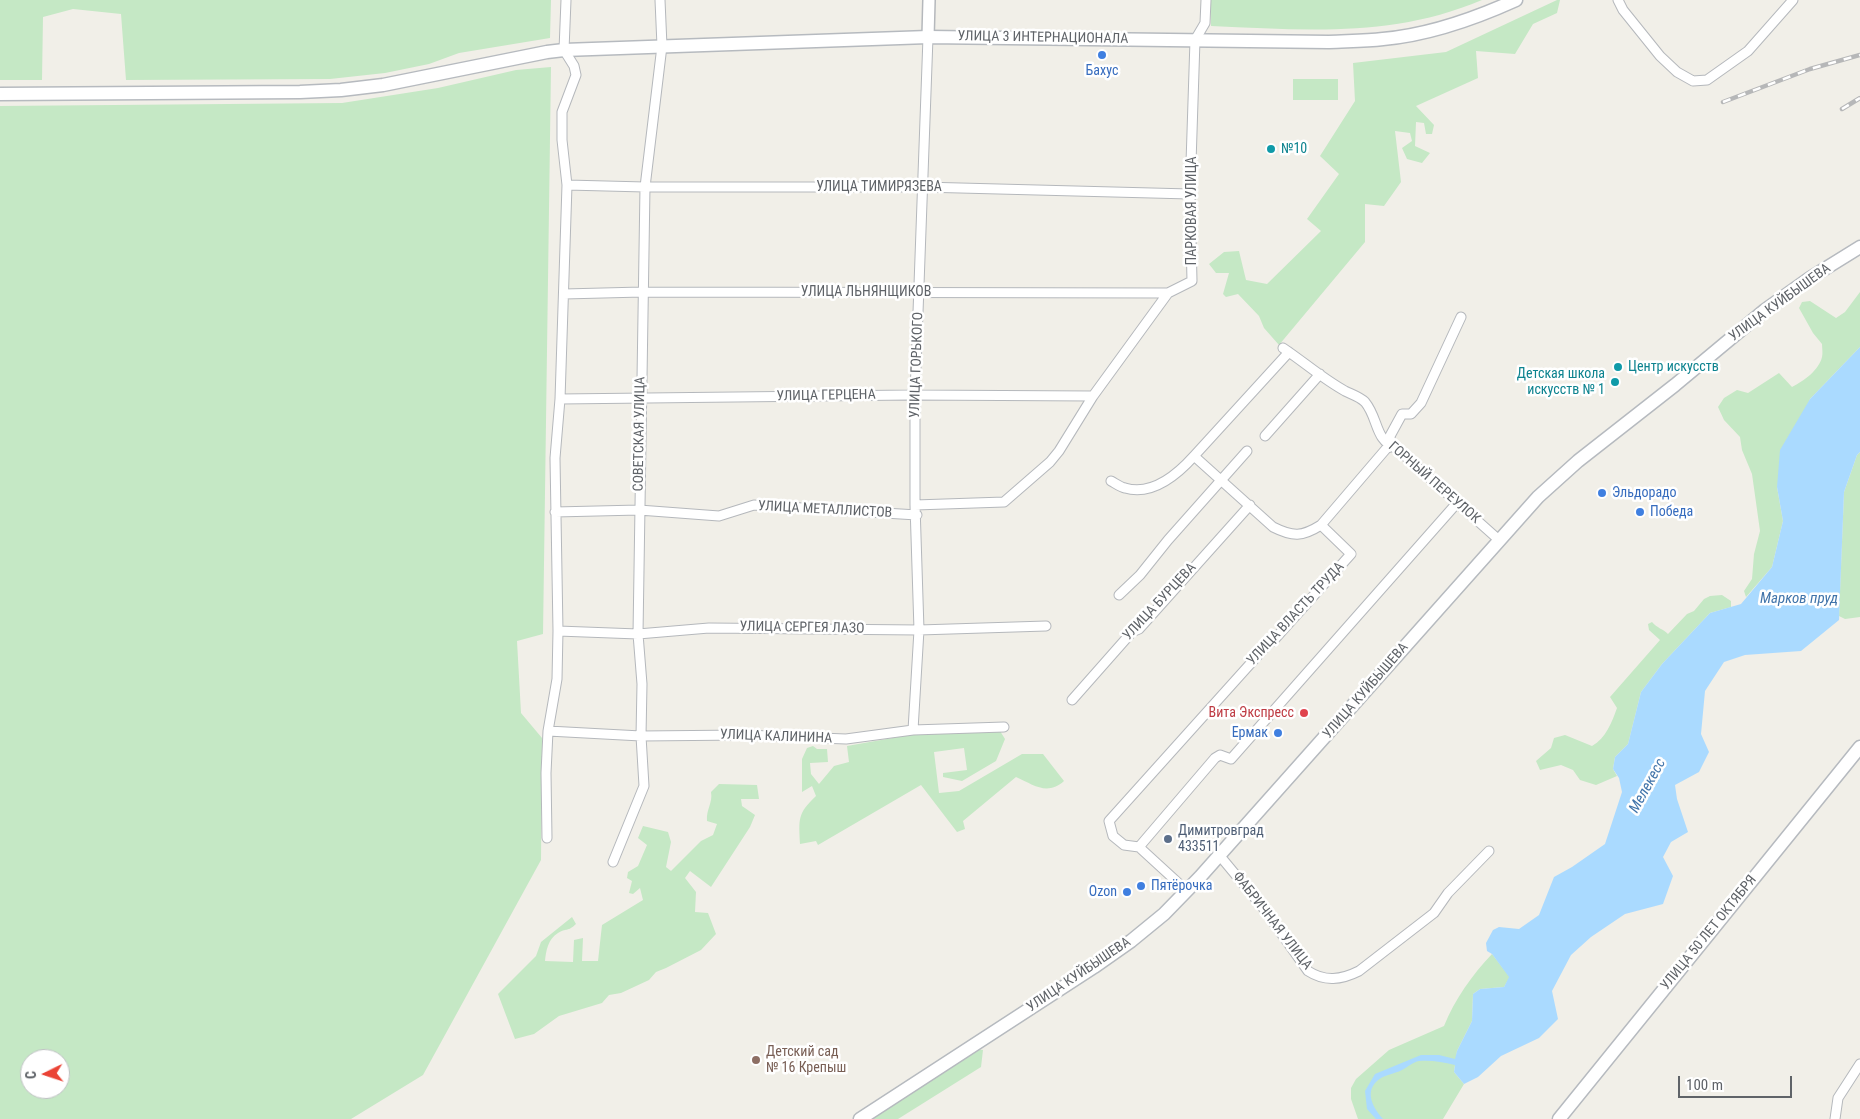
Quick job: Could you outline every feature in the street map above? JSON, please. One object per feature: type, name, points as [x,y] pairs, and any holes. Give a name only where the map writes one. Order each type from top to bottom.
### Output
[{"type":"main road","name":"УЛИЦА 3 ИНТЕРНАЦИОНАЛА","points":[[0,94],[341,90],[383,84],[539,53],[564,50],[662,46],[928,37],[1329,42],[1384,39],[1435,30],[1484,14],[1516,0]]},
{"type":"main road","name":"УЛИЦА КУЙБЫШЕВА","points":[[860,1119],[1094,967],[1131,941],[1164,914],[1220,856],[1538,498],[1578,461],[1675,385],[1765,310],[1810,278],[1860,247]]},
{"type":"main road","name":"УЛИЦА 50 ЛЕТ ОКТЯБРЯ","points":[[1559,1119],[1860,747]]},
{"type":"street","points":[[547,838],[546,773],[548,731],[557,679],[558,631],[555,458],[560,399],[567,185],[562,140],[562,112],[576,75],[574,66],[564,50],[566,0]]},
{"type":"street","name":"СОВЕТСКАЯ УЛИЦА","points":[[612,862],[644,786],[640,736],[642,684],[638,634],[642,292],[646,187],[662,46],[660,0]]},
{"type":"street","name":"УЛИЦА ГОРЬКОГО","points":[[913,730],[919,630],[917,515],[915,504],[915,395],[929,0]]},
{"type":"street","name":"ПАРКОВАЯ УЛИЦА","points":[[915,504],[1004,502],[1054,456],[1093,396],[1168,293],[1192,281],[1190,194],[1195,40],[1205,23],[1206,0]]},
{"type":"street","points":[[1618,0],[1623,10],[1660,56],[1677,72],[1693,81],[1707,80],[1748,50],[1793,0]]},
{"type":"street","name":"УЛИЦА ТИМИРЯЗЕВА","points":[[567,185],[646,187],[922,187],[1190,194]]},
{"type":"street","name":"УЛИЦА ЛЬНЯНЩИКОВ","points":[[564,294],[642,292],[1168,293]]},
{"type":"street","points":[[1111,480],[1125,488],[1150,488],[1172,476],[1194,456],[1250,505],[1273,528],[1287,534],[1302,535],[1321,524],[1386,449],[1391,446],[1390,436],[1402,414],[1411,414],[1421,403],[1461,317]]},
{"type":"street","name":"ГОРНЫЙ ПЕРЕУЛОК","points":[[1194,456],[1286,350],[1344,390],[1364,400],[1373,414],[1380,436],[1499,540]]},
{"type":"street","points":[[1265,436],[1320,374]]},
{"type":"street","name":"УЛИЦА ГЕРЦЕНА","points":[[560,399],[915,395],[1093,396]]},
{"type":"street","points":[[1120,595],[1140,575],[1247,451]]},
{"type":"street","points":[[1187,891],[1139,847],[1215,758],[1220,756],[1231,759],[1457,503]]},
{"type":"street","name":"УЛИЦА МЕТАЛЛИСТОВ","points":[[556,512],[639,510],[719,516],[754,505],[917,515]]},
{"type":"street","name":"УЛИЦА БУРЦЕВА","points":[[1072,700],[1132,632],[1139,629],[1250,505]]},
{"type":"street","name":"УЛИЦА ВЛАСТЬ ТРУДА","points":[[1139,847],[1124,845],[1113,836],[1109,821],[1351,554],[1321,524]]},
{"type":"street","name":"УЛИЦА СЕРГЕЯ ЛАЗО","points":[[558,631],[638,634],[709,628],[919,630],[1046,626]]},
{"type":"street","name":"УЛИЦА КАЛИНИНА","points":[[548,731],[640,736],[744,735],[846,740],[913,730],[1004,726]]},
{"type":"street","name":"ФАБРИЧНАЯ УЛИЦА","points":[[1220,856],[1264,909],[1308,970],[1318,977],[1333,979],[1346,978],[1359,971],[1434,914],[1448,893],[1489,850]]},
{"type":"street","points":[[1835,1119],[1838,1098],[1860,1064]]},
{"type":"green space","points":[[0,0],[551,0],[550,38],[459,53],[429,64],[385,73],[330,79],[126,80],[121,14],[73,9],[43,17],[42,80],[0,80]]},
{"type":"green space","points":[[1211,0],[1482,0],[1415,21],[1382,26],[1315,30],[1211,26]]},
{"type":"green space","points":[[1560,0],[1557,13],[1533,24],[1515,54],[1476,51],[1478,78],[1416,106],[1434,125],[1432,134],[1426,134],[1424,123],[1416,122],[1415,146],[1430,153],[1422,163],[1407,159],[1402,148],[1412,141],[1410,133],[1395,131],[1401,182],[1384,206],[1365,204],[1365,242],[1279,345],[1264,328],[1259,316],[1238,294],[1226,297],[1223,294],[1229,273],[1216,273],[1209,264],[1224,252],[1239,251],[1246,280],[1267,284],[1321,231],[1307,219],[1339,174],[1320,156],[1355,101],[1353,63],[1446,52]]},
{"type":"green space","points":[[551,67],[543,634],[517,641],[521,713],[542,738],[541,860],[423,1075],[351,1119],[0,1119],[0,106],[342,103],[438,88],[516,70]]},
{"type":"green space","points":[[1293,79],[1338,79],[1338,100],[1293,100]]},
{"type":"green space","points":[[1860,292],[1860,347],[1810,399],[1777,487],[1783,521],[1772,567],[1746,597],[1744,591],[1752,579],[1754,554],[1760,531],[1752,474],[1742,450],[1740,437],[1724,420],[1718,407],[1724,398],[1737,390],[1748,393],[1779,373],[1792,387],[1806,378],[1820,362],[1822,344],[1813,333],[1799,308],[1802,302],[1810,301],[1836,318],[1845,312]]},
{"type":"green space","points":[[1860,452],[1860,617],[1845,619],[1839,616],[1844,492],[1857,455]]},
{"type":"green space","points":[[1722,595],[1731,601],[1731,607],[1710,613],[1662,664],[1641,692],[1628,744],[1615,757],[1613,769],[1617,776],[1596,785],[1580,780],[1573,770],[1561,765],[1540,770],[1536,761],[1551,748],[1554,738],[1565,735],[1592,746],[1605,734],[1617,708],[1610,697],[1660,640],[1649,630],[1648,624],[1652,622],[1668,634],[1687,614],[1694,611],[1704,599],[1710,596]]},
{"type":"green space","points":[[1000,731],[1005,739],[996,761],[962,781],[943,777],[943,773],[967,770],[964,748],[934,752],[939,793],[959,791],[1022,754],[1043,754],[1064,781],[1052,788],[1040,788],[1016,777],[963,821],[965,829],[957,832],[921,785],[818,845],[816,841],[800,844],[799,828],[802,813],[816,796],[812,786],[802,792],[802,759],[807,748],[813,746],[817,749],[827,749],[828,762],[810,763],[811,774],[819,784],[834,766],[849,762],[847,746],[915,734]]},
{"type":"green space","points":[[719,784],[757,785],[759,799],[741,799],[742,806],[755,815],[750,827],[711,887],[690,871],[685,878],[696,892],[695,912],[708,913],[716,934],[701,950],[656,972],[649,980],[621,993],[609,995],[602,1003],[559,1016],[534,1034],[515,1039],[498,994],[536,956],[541,942],[572,917],[576,924],[552,938],[547,949],[545,961],[573,962],[574,940],[583,938],[582,961],[598,961],[602,925],[643,900],[640,888],[633,894],[629,893],[632,881],[627,878],[628,872],[638,866],[647,845],[638,838],[643,826],[668,832],[671,842],[666,867],[671,871],[701,841],[713,835],[717,824],[707,821],[707,813],[711,792]]},
{"type":"green space","points":[[1492,954],[1510,977],[1504,987],[1480,989],[1473,994],[1472,1021],[1457,1051],[1454,1072],[1464,1084],[1443,1119],[1358,1119],[1351,1099],[1351,1088],[1356,1079],[1389,1050],[1444,1026],[1453,1006],[1465,988]]},
{"type":"green space","points":[[977,1049],[983,1050],[981,1067],[898,1119],[870,1119]]},
{"type":"water","name":"Марков пруд","points":[[1860,347],[1860,452],[1857,455],[1844,492],[1839,620],[1801,651],[1745,655],[1724,662],[1705,691],[1701,734],[1709,752],[1699,772],[1675,785],[1677,799],[1688,832],[1671,842],[1663,857],[1673,876],[1663,904],[1625,914],[1591,937],[1571,955],[1552,991],[1558,1019],[1539,1038],[1501,1056],[1478,1077],[1464,1084],[1454,1072],[1455,1065],[1433,1061],[1413,1063],[1402,1070],[1382,1077],[1373,1086],[1371,1091],[1376,1111],[1383,1119],[1376,1119],[1367,1109],[1365,1091],[1375,1074],[1421,1055],[1439,1055],[1455,1059],[1472,1021],[1473,994],[1480,989],[1504,987],[1509,977],[1492,954],[1487,951],[1486,943],[1493,930],[1499,927],[1519,929],[1539,915],[1554,877],[1605,844],[1622,792],[1619,778],[1613,769],[1615,757],[1628,744],[1641,692],[1662,664],[1710,613],[1741,604],[1772,567],[1783,521],[1777,487],[1780,450],[1810,399]]},
{"type":"railway","points":[[1723,102],[1810,69],[1860,55]]},
{"type":"railway","points":[[1842,109],[1860,98]]},
{"type":"place","name":"Бахус","points":[[1102,55]]},
{"type":"place","name":"№10","points":[[1271,149]]},
{"type":"place","name":"Центр искусств","points":[[1618,367]]},
{"type":"place","name":"Детская школа искусств № 1","points":[[1615,382]]},
{"type":"place","name":"Эльдорадо","points":[[1602,493]]},
{"type":"place","name":"Победа","points":[[1640,512]]},
{"type":"place","name":"Вита Экспресс","points":[[1304,713]]},
{"type":"place","name":"Ермак","points":[[1278,733]]},
{"type":"place","name":"Димитровград 433511","points":[[1168,839]]},
{"type":"place","name":"Пятёрочка","points":[[1141,886]]},
{"type":"place","name":"Ozon","points":[[1127,892]]},
{"type":"place","name":"Детский сад № 16 Крепыш","points":[[756,1060]]},
{"type":"water label","name":"Мелекесс","points":[[1648,786]]}]
